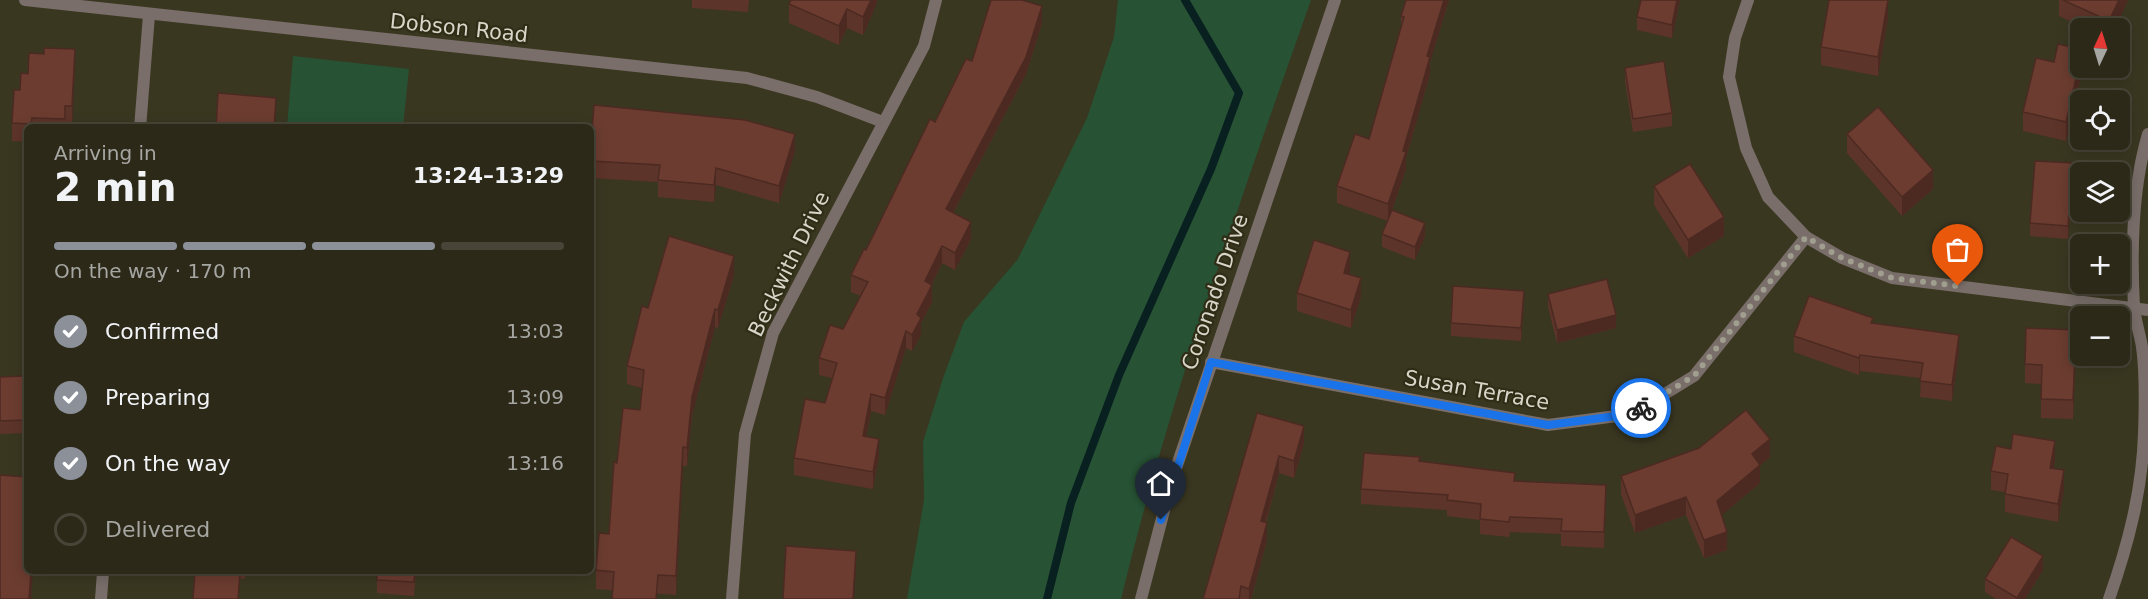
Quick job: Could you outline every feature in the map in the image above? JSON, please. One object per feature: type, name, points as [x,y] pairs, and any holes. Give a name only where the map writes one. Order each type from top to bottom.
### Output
[{"type":"street","name":"Dobson Road","points":[[25,0],[747,78],[817,97],[883,122]]},
{"type":"street","name":"Beckwith Drive","points":[[732,599],[745,434],[773,333],[924,46],[936,0]]},
{"type":"street","name":"Coronado Drive","points":[[1141,599],[1172,480],[1335,0]]},
{"type":"street","points":[[1748,0],[1735,38],[1729,77],[1746,147],[1768,197],[1806,237],[1842,258],[1892,278],[2148,310]]},
{"type":"street","points":[[140,124],[149,15]]},
{"type":"street","points":[[2109,599],[2129,542],[2139,487],[2143,445],[2142,349],[2134,309],[2139,163],[2148,134]]},
{"type":"street","name":"Susan Terrace","points":[[1211,362],[1548,425],[1632,414],[1694,376],[1806,237]]},
{"type":"street","points":[[101,599],[103,574]]},
{"type":"green space","points":[[1118,0],[1311,0],[1208,297],[1162,446],[1121,599],[907,599],[924,500],[923,442],[943,378],[964,322],[1018,259],[1087,118],[1114,37]]},
{"type":"green space","points":[[293,56],[409,69],[403,124],[287,124]]},
{"type":"building","points":[[791,0],[871,0],[863,17],[847,9],[839,26],[789,4]]},
{"type":"building","points":[[991,0],[1022,0],[1042,6],[1026,57],[946,209],[971,222],[955,253],[942,246],[925,281],[932,285],[917,314],[921,318],[912,335],[906,331],[885,398],[871,394],[863,436],[879,439],[873,472],[794,458],[805,399],[825,403],[837,363],[819,358],[830,325],[843,329],[868,282],[851,275],[864,249],[866,250],[930,119],[935,122],[966,59],[972,61]]},
{"type":"building","points":[[1406,0],[1444,0],[1403,151],[1406,152],[1388,204],[1337,186],[1355,134],[1369,139],[1404,17],[1401,16]]},
{"type":"building","points":[[1641,0],[1677,0],[1672,25],[1637,17]]},
{"type":"building","points":[[1829,0],[1888,0],[1878,57],[1821,47]]},
{"type":"building","points":[[2063,0],[2119,0],[2110,18],[2102,18]]},
{"type":"building","points":[[2058,44],[2070,47],[2070,78],[2076,78],[2073,90],[2070,90],[2070,105],[2066,122],[2023,112],[2036,58],[2054,62]]},
{"type":"building","points":[[44,48],[75,49],[72,106],[65,106],[65,119],[32,118],[31,124],[12,123],[14,90],[20,90],[21,73],[28,74],[29,53],[44,54]]},
{"type":"building","points":[[1664,61],[1672,113],[1633,119],[1625,68]]},
{"type":"building","points":[[218,93],[276,98],[274,124],[216,124]]},
{"type":"building","points":[[594,105],[745,120],[795,134],[779,186],[716,168],[714,185],[658,180],[660,165],[594,161]]},
{"type":"building","points":[[1878,107],[1933,170],[1902,197],[1847,134]]},
{"type":"building","points":[[2035,161],[2070,163],[2068,226],[2030,223]]},
{"type":"building","points":[[1690,164],[1724,217],[1688,240],[1654,186]]},
{"type":"building","points":[[1392,210],[1425,223],[1415,247],[1382,234]]},
{"type":"building","points":[[669,236],[734,256],[718,310],[715,309],[692,397],[687,448],[683,447],[676,576],[658,575],[656,599],[612,599],[614,572],[596,570],[599,533],[609,534],[614,462],[617,463],[623,408],[640,410],[644,370],[627,366],[642,306],[648,308]]},
{"type":"building","points":[[1314,240],[1350,252],[1344,273],[1361,278],[1351,310],[1297,293]]},
{"type":"building","points":[[1607,279],[1616,315],[1557,330],[1548,294]]},
{"type":"building","points":[[1453,286],[1524,291],[1521,328],[1451,323]]},
{"type":"building","points":[[1809,296],[1873,318],[1871,323],[1959,335],[1952,385],[1920,381],[1923,363],[1860,355],[1859,358],[1794,336]]},
{"type":"building","points":[[2026,328],[2070,330],[2070,366],[2074,366],[2073,400],[2041,399],[2042,365],[2025,364]]},
{"type":"building","points":[[23,376],[24,420],[0,421],[0,377]]},
{"type":"building","points":[[1746,410],[1770,439],[1752,454],[1760,465],[1717,501],[1727,532],[1704,540],[1686,497],[1635,515],[1621,476],[1699,448]]},
{"type":"building","points":[[1257,413],[1304,426],[1294,461],[1279,456],[1261,521],[1267,523],[1249,589],[1241,586],[1239,599],[1203,599]]},
{"type":"building","points":[[2013,434],[2055,441],[2050,468],[2064,470],[2058,504],[2005,494],[2008,474],[1991,471],[1996,446],[2011,449]]},
{"type":"building","points":[[1364,453],[1420,457],[1419,461],[1515,473],[1514,481],[1606,485],[1604,532],[1561,531],[1562,519],[1510,517],[1509,522],[1480,519],[1481,504],[1447,500],[1448,495],[1361,489]]},
{"type":"building","points":[[0,475],[24,477],[24,574],[31,574],[29,599],[0,599]]},
{"type":"building","points":[[2011,537],[2043,556],[2017,598],[1985,579]]},
{"type":"building","points":[[786,546],[856,551],[853,599],[783,599]]},
{"type":"building","points":[[195,574],[240,574],[238,599],[193,599]]},
{"type":"building","points":[[377,574],[415,574],[414,582],[377,580]]},
{"type":"waterway","points":[[1047,599],[1071,503],[1119,375],[1211,169],[1239,93],[1185,0]]},
{"type":"way so far","points":[[1641,408],[1694,376],[1806,237],[1842,258],[1892,278],[1958,286]]},
{"type":"route","points":[[1161,520],[1211,362],[1548,425],[1632,414],[1641,408]]}]
